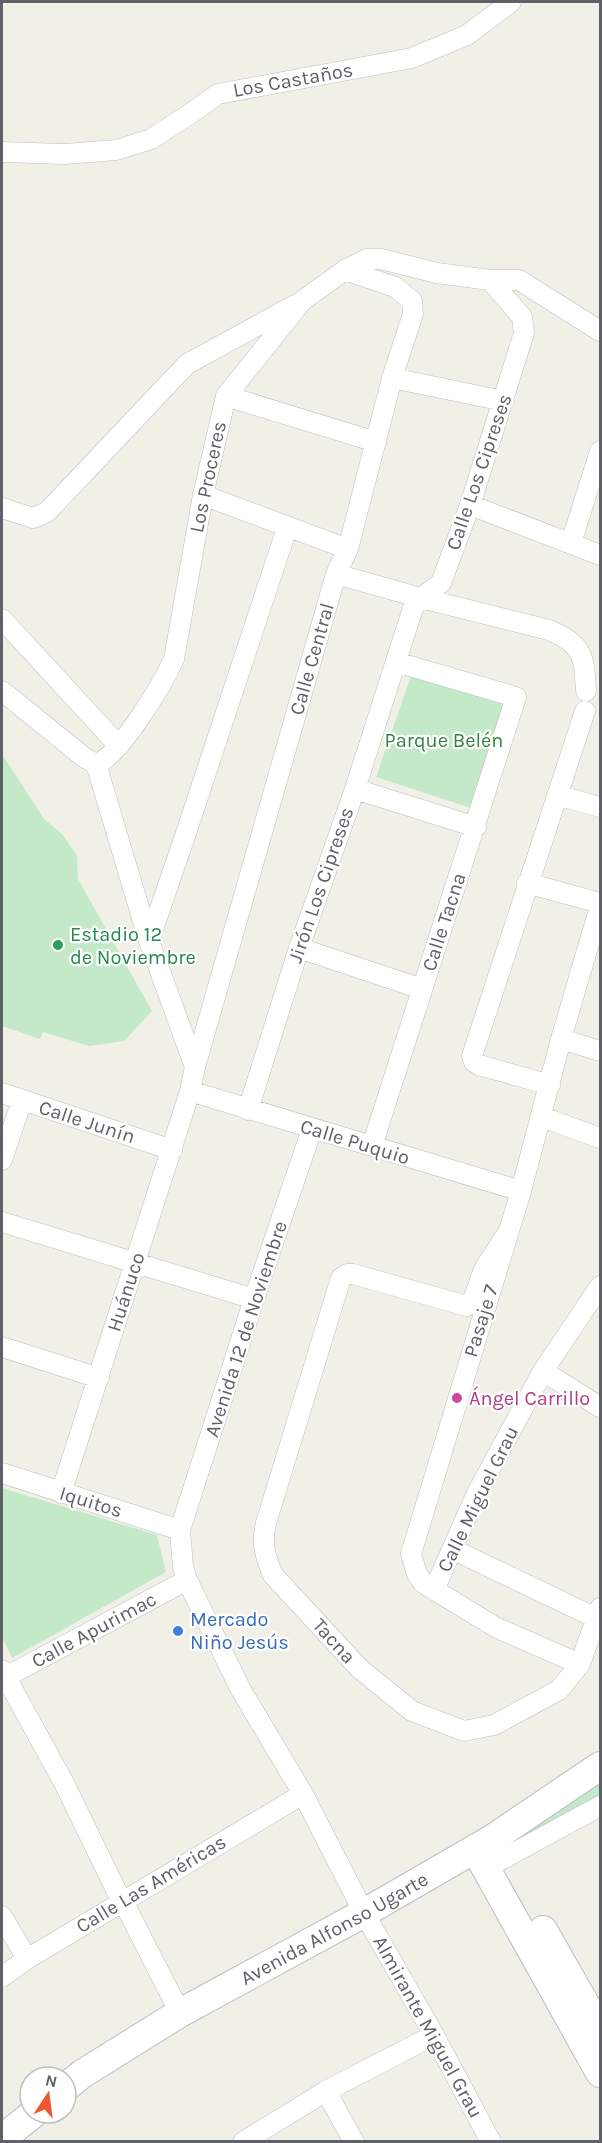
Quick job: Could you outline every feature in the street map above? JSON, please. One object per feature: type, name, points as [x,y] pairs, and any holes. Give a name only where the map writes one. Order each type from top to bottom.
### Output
[{"type":"street","name":"Los Castaños","points":[[2,152],[65,154],[116,150],[151,139],[218,94],[412,58],[467,35],[511,2]]},
{"type":"street","name":"Los Proceres","points":[[96,764],[104,761],[119,746],[166,677],[174,659],[203,495],[226,396],[302,301],[345,270],[367,259],[381,258],[437,273],[489,280],[519,280],[600,331]]},
{"type":"street","name":"Calle Central","points":[[190,1091],[336,574],[348,549],[392,378],[413,314],[412,301],[395,287],[345,270]]},
{"type":"street","name":"Calle Los Cipreses","points":[[396,662],[413,608],[421,598],[441,583],[470,506],[524,333],[522,317],[489,280]]},
{"type":"street","points":[[2,508],[33,518],[47,512],[187,364],[302,301]]},
{"type":"street","points":[[392,378],[504,401]]},
{"type":"street","points":[[226,396],[376,442]]},
{"type":"street","points":[[571,543],[600,451]]},
{"type":"street","points":[[203,495],[286,528],[348,549]]},
{"type":"street","points":[[470,506],[600,555]]},
{"type":"street","points":[[149,941],[286,528]]},
{"type":"street","points":[[336,574],[421,598],[522,622],[568,638],[577,647],[584,664],[586,691]]},
{"type":"street","points":[[2,619],[119,746]]},
{"type":"street","name":"Calle Tacna","points":[[372,1146],[516,697],[396,662]]},
{"type":"street","name":"Jirón Los Cipreses","points":[[248,1110],[299,948],[355,789],[396,662]]},
{"type":"street","points":[[2,692],[85,758],[96,764],[149,941],[195,1067]]},
{"type":"street","points":[[550,1085],[479,1065],[474,1062],[472,1056],[585,711]]},
{"type":"street","points":[[355,789],[476,827]]},
{"type":"street","points":[[557,795],[600,807]]},
{"type":"street","points":[[527,883],[600,904]]},
{"type":"street","name":"Pasaje 7","points":[[434,1590],[423,1583],[417,1574],[411,1554],[542,1117],[561,1039],[600,904]]},
{"type":"street","points":[[299,948],[422,989]]},
{"type":"street","points":[[561,1039],[600,1051]]},
{"type":"street","name":"Calle Puquio","points":[[190,1091],[520,1191]]},
{"type":"street","name":"Huánuco","points":[[61,1493],[190,1091]]},
{"type":"street","name":"Calle Junín","points":[[2,1093],[172,1150]]},
{"type":"street","points":[[2,1160],[22,1100]]},
{"type":"street","points":[[542,1117],[600,1138]]},
{"type":"street","name":"Avenida 12 de Noviembre","points":[[180,1530],[254,1299],[312,1129]]},
{"type":"street","points":[[2,1222],[254,1299]]},
{"type":"street","name":"Tacna","points":[[507,1234],[484,1269],[472,1303],[467,1306],[353,1274],[346,1274],[341,1278],[266,1523],[262,1539],[265,1556],[273,1575],[360,1669],[412,1711],[464,1731],[494,1725],[559,1690],[580,1664],[598,1613]]},
{"type":"street","name":"Calle Miguel Grau","points":[[434,1590],[477,1493],[543,1371],[600,1286]]},
{"type":"street","points":[[2,1347],[99,1378]]},
{"type":"street","points":[[543,1371],[600,1407]]},
{"type":"street","name":"Iquitos","points":[[2,1473],[180,1530]]},
{"type":"street","name":"Almirante Miguel Grau","points":[[180,1530],[183,1567],[187,1580],[241,1690],[303,1794],[364,1913],[434,2035],[490,2142]]},
{"type":"street","points":[[452,1549],[598,1613]]},
{"type":"street","name":"Calle Apurimac","points":[[3,1675],[187,1580]]},
{"type":"street","points":[[434,1590],[497,1628],[580,1664]]},
{"type":"street","points":[[3,1675],[64,1784],[180,2013]]},
{"type":"street","name":"Avenida Alfonso Ugarte","points":[[78,2077],[180,2013],[364,1913],[489,1854],[600,1766]]},
{"type":"street","name":"Calle Las Américas","points":[[2,1977],[27,1959],[303,1794]]},
{"type":"street","points":[[489,1854],[600,1806]]},
{"type":"street","points":[[489,1854],[600,2030]]},
{"type":"street","points":[[489,1854],[600,2073]]},
{"type":"street","points":[[2,1916],[27,1959]]},
{"type":"street","points":[[243,2142],[326,2091],[434,2035]]},
{"type":"street","points":[[326,2091],[354,2142]]},
{"type":"street","points":[[2,2139],[19,2125]]},
{"type":"green space","name":"Parque Belén","points":[[412,673],[510,702],[477,810],[376,777]]},
{"type":"green space","name":"Estadio 12 de Noviembre","points":[[2,754],[44,819],[62,834],[77,856],[78,879],[152,1011],[124,1041],[89,1046],[43,1032],[40,1039],[2,1026]]},
{"type":"green space","points":[[2,1488],[157,1535],[166,1572],[12,1658],[2,1637]]},
{"type":"green space","points":[[600,1777],[600,1800],[511,1847],[507,1838]]},
{"type":"place","name":"Estadio 12 de Noviembre","points":[[58,945]]},
{"type":"place","name":"Ángel Carrillo","points":[[457,1398]]},
{"type":"place","name":"Mercado Niño Jesús","points":[[178,1631]]}]
